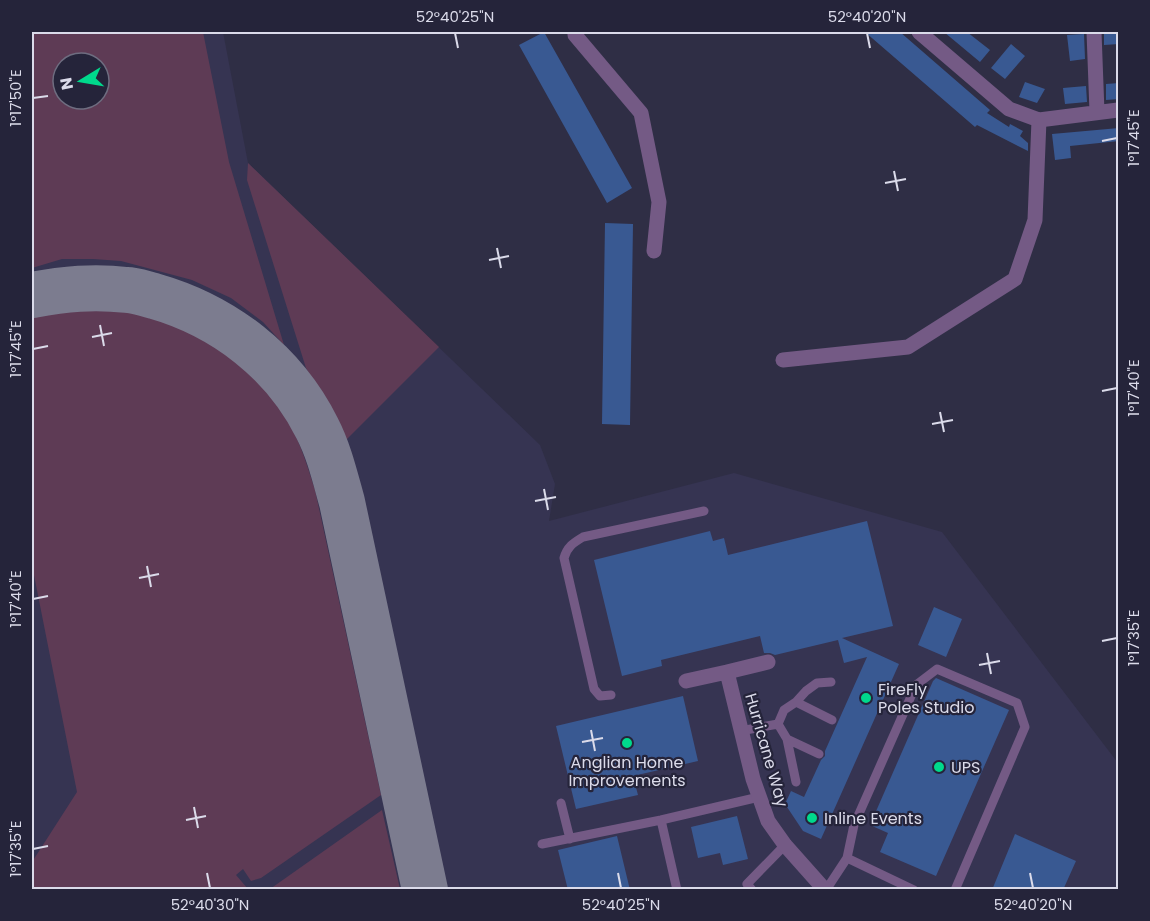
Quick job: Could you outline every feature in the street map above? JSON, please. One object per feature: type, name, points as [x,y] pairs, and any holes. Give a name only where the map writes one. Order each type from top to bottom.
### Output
[{"type":"street","points":[[575,32],[641,113],[659,202],[654,251]]},
{"type":"street","points":[[920,32],[1009,109],[1039,120],[1119,110]]},
{"type":"street","points":[[1094,32],[1097,112]]},
{"type":"street","points":[[783,360],[908,346],[1015,279],[1035,220],[1039,120]]},
{"type":"street","points":[[686,681],[768,662]]},
{"type":"street","name":"Hurricane Way","points":[[727,672],[740,731],[768,821],[785,845],[825,890]]},
{"type":"lane","points":[[611,695],[600,696],[594,689],[564,558],[566,551],[572,543],[583,537],[704,511]]},
{"type":"lane","points":[[825,890],[847,858],[854,825],[916,684],[937,669],[1017,703],[1026,727],[955,890]]},
{"type":"lane","points":[[778,724],[784,710],[806,691],[817,683],[831,682]]},
{"type":"lane","points":[[796,702],[832,720]]},
{"type":"lane","points":[[740,731],[778,724]]},
{"type":"lane","points":[[778,724],[787,739],[796,782]]},
{"type":"lane","points":[[787,739],[819,754]]},
{"type":"lane","points":[[542,844],[662,820],[759,797]]},
{"type":"lane","points":[[561,803],[570,839]]},
{"type":"lane","points":[[662,820],[677,890]]},
{"type":"lane","points":[[747,888],[785,845]]},
{"type":"lane","points":[[847,858],[914,890]]},
{"type":"shaded area","points":[[32,32],[223,32],[248,163],[540,445],[555,484],[549,521],[734,473],[942,532],[1118,763],[1118,889],[32,889]]},
{"type":"shaded area","points":[[32,32],[203,32],[229,162],[284,345],[263,322],[231,298],[192,280],[121,261],[62,259],[32,268]]},
{"type":"shaded area","points":[[248,163],[439,347],[346,440],[306,368],[247,180]]},
{"type":"shaded area","points":[[104,299],[154,309],[179,317],[206,331],[233,353],[266,388],[295,433],[315,490],[381,795],[261,878],[251,881],[243,869],[236,875],[248,889],[32,889],[32,862],[77,792],[32,565],[32,308]]},
{"type":"shaded area","points":[[382,810],[400,889],[270,889]]},
{"type":"building","points":[[544,32],[632,188],[607,203],[519,45]]},
{"type":"building","points":[[865,32],[900,32],[990,110],[987,113],[1009,127],[1010,124],[1023,131],[1020,136],[1028,143],[1028,151],[977,125],[975,127]]},
{"type":"building","points":[[944,32],[967,32],[990,50],[980,62]]},
{"type":"building","points":[[1104,32],[1119,32],[1119,44],[1104,45]]},
{"type":"building","points":[[1084,34],[1085,59],[1070,61],[1067,35]]},
{"type":"building","points":[[1011,44],[1025,56],[1005,79],[991,68]]},
{"type":"building","points":[[1025,82],[1045,89],[1037,103],[1019,97]]},
{"type":"building","points":[[1119,83],[1119,99],[1106,100],[1106,84]]},
{"type":"building","points":[[1086,86],[1087,102],[1065,104],[1063,88]]},
{"type":"building","points":[[1119,128],[1119,141],[1070,146],[1071,158],[1055,160],[1052,134]]},
{"type":"building","points":[[605,223],[633,224],[630,425],[602,424]]},
{"type":"building","points":[[867,521],[893,626],[842,638],[899,664],[821,839],[803,831],[785,804],[791,791],[804,797],[825,756],[825,751],[867,657],[844,663],[838,640],[775,655],[764,653],[760,636],[661,660],[662,666],[622,676],[594,560],[710,531],[713,541],[724,538],[728,555]]},
{"type":"building","points":[[934,607],[962,619],[946,657],[918,645]]},
{"type":"building","name":"UPS","points":[[936,678],[1009,710],[936,876],[880,852],[888,833],[870,825]]},
{"type":"building","name":"Anglian Home Improvements","points":[[683,696],[698,761],[633,776],[638,795],[576,809],[556,726]]},
{"type":"building","points":[[737,816],[748,859],[723,865],[720,853],[698,858],[691,827]]},
{"type":"building","points":[[1015,834],[1076,861],[1063,890],[992,890]]},
{"type":"building","points":[[617,836],[630,890],[568,890],[558,850]]},
{"type":"taxiway","points":[[32,295],[102,288],[137,291],[180,305],[228,329],[249,345],[287,382],[303,404],[325,446],[342,502],[425,890]]},
{"type":"place","name":"FireFly Poles Studio","points":[[866,698]]},
{"type":"place","name":"Anglian Home Improvements","points":[[627,743]]},
{"type":"place","name":"UPS","points":[[939,767]]},
{"type":"place","name":"Inline Events","points":[[812,818]]}]
